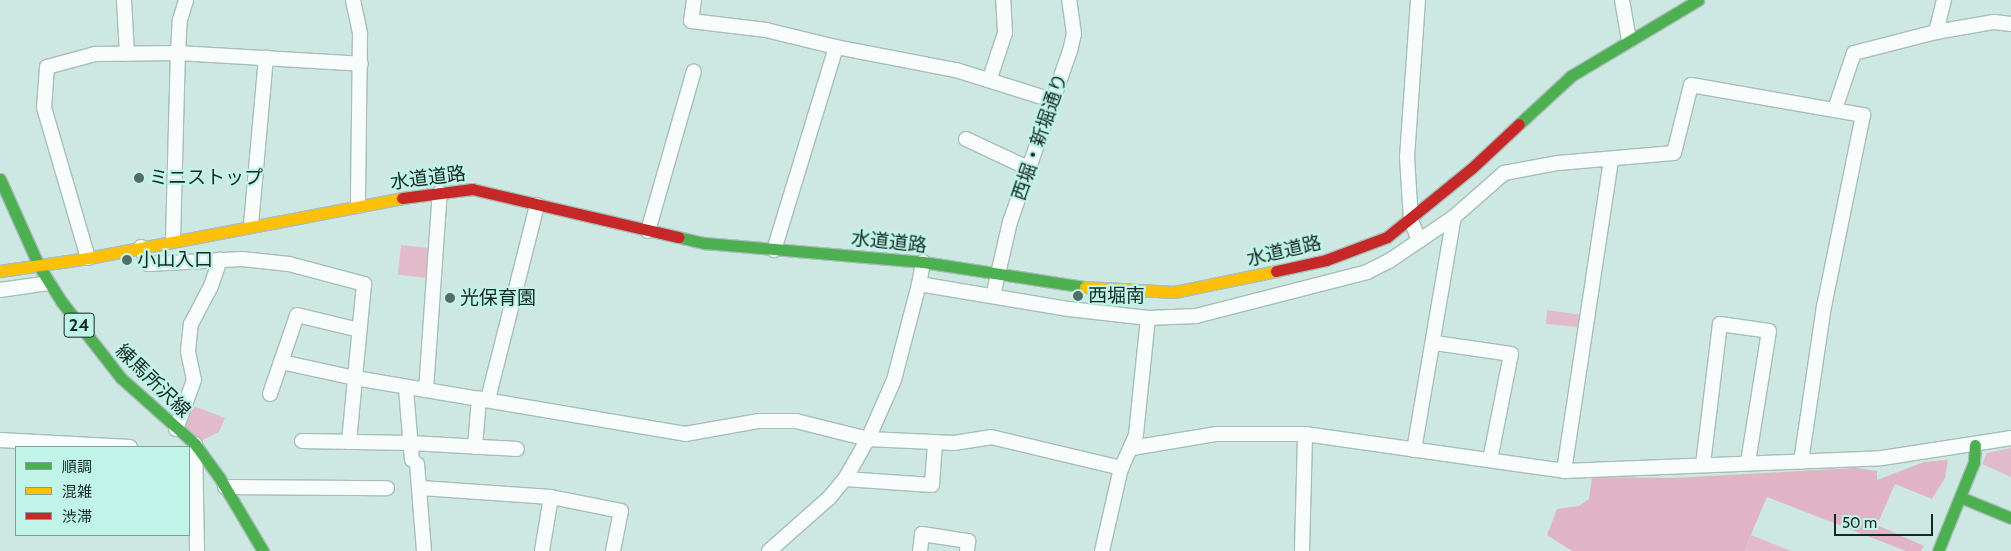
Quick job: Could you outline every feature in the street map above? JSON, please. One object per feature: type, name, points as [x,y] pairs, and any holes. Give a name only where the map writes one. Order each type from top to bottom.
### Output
[{"type":"street","points":[[124,0],[127,54]]},
{"type":"street","points":[[173,240],[178,53],[180,20],[186,0]]},
{"type":"street","points":[[353,0],[360,34],[361,64],[358,206]]},
{"type":"street","points":[[694,0],[691,21],[766,30],[836,47],[990,78],[1052,100]]},
{"type":"street","points":[[990,78],[1004,33],[1003,0]]},
{"type":"street","name":"西堀・新堀通り","points":[[993,296],[1010,222],[1074,34],[1069,0]]},
{"type":"street","points":[[1418,0],[1407,157],[1411,220],[1419,241]]},
{"type":"street","points":[[1622,0],[1629,40]]},
{"type":"street","name":"水道道路","points":[[0,271],[88,258],[173,240],[358,206],[440,192],[472,189],[705,243],[923,262],[1103,290],[1174,292],[1326,260],[1387,236],[1411,220],[1571,76],[1698,0]]},
{"type":"street","points":[[1936,32],[1944,0]]},
{"type":"street","points":[[1835,110],[1854,53],[1936,32],[1994,22],[2011,24]]},
{"type":"street","points":[[774,250],[836,47]]},
{"type":"street","points":[[88,258],[44,108],[47,67],[95,54],[178,53],[361,64]]},
{"type":"street","points":[[252,225],[266,58]]},
{"type":"street","points":[[648,231],[694,71]]},
{"type":"street","points":[[920,284],[1148,318],[1196,316],[1342,280],[1390,261],[1454,217],[1504,173],[1558,163],[1674,153],[1691,85],[1863,115],[1824,306],[1802,461]]},
{"type":"street","points":[[966,139],[1028,168]]},
{"type":"street","points":[[1564,471],[1610,160]]},
{"type":"street","name":"練馬所沢線","points":[[0,179],[39,266],[93,346],[121,378],[176,428],[225,487],[263,551]]},
{"type":"street","points":[[426,390],[440,192]]},
{"type":"street","points":[[475,447],[484,398],[537,205]]},
{"type":"street","points":[[1414,450],[1435,342],[1454,217]]},
{"type":"street","points":[[141,247],[148,264],[220,260],[289,264],[364,284],[358,330],[349,442]]},
{"type":"street","points":[[176,428],[194,380],[188,351],[191,324],[211,286],[220,260]]},
{"type":"street","points":[[769,551],[829,498],[845,479],[868,439],[894,380],[920,284],[923,262]]},
{"type":"street","points":[[0,290],[49,283]]},
{"type":"street","points":[[270,394],[297,315],[358,330]]},
{"type":"street","points":[[1102,551],[1120,468],[1132,448],[1148,318]]},
{"type":"street","points":[[1703,464],[1720,324],[1769,330],[1748,462]]},
{"type":"street","points":[[1435,342],[1512,354],[1490,460]]},
{"type":"street","points":[[281,362],[406,388],[484,398],[685,434],[758,421],[796,421],[868,439],[935,443],[991,437],[1120,468]]},
{"type":"street","points":[[406,388],[411,443],[421,488],[424,551]]},
{"type":"street","points":[[1132,448],[1217,434],[1305,434],[1564,471],[1882,458],[2011,438]]},
{"type":"street","points":[[1302,551],[1305,434]]},
{"type":"street","points":[[0,440],[69,446]]},
{"type":"street","points":[[302,441],[411,443],[516,450]]},
{"type":"street","points":[[845,479],[932,485],[935,443]]},
{"type":"street","points":[[1938,551],[1974,462],[1975,444]]},
{"type":"street","points":[[192,448],[192,514],[197,551]]},
{"type":"street","points":[[225,487],[387,488]]},
{"type":"street","points":[[421,488],[551,497],[621,511],[613,551]]},
{"type":"street","points":[[542,551],[551,497]]},
{"type":"street","points":[[1960,497],[2011,518]]},
{"type":"street","points":[[920,551],[922,534],[968,540],[967,551]]},
{"type":"shaded area","points":[[401,245],[431,248],[428,278],[398,275]]},
{"type":"shaded area","points":[[1547,310],[1582,315],[1579,327],[1546,324]]},
{"type":"shaded area","points":[[188,404],[225,418],[219,432],[196,443],[178,428]]},
{"type":"shaded area","points":[[2011,448],[2011,477],[1982,464],[1987,453]]},
{"type":"shaded area","points":[[1948,460],[1945,478],[1932,499],[1895,484],[1877,525],[1924,546],[1921,551],[1906,551],[1767,497],[1744,551],[1572,551],[1547,535],[1557,509],[1579,506],[1589,499],[1592,477],[1673,478],[1856,468],[1877,471],[1877,480],[1924,462]]},
{"type":"shaded area","points":[[1751,535],[1791,551],[1744,551]]},
{"type":"traffic: fast","points":[[1519,124],[1571,76],[1698,0]]},
{"type":"traffic: fast","points":[[0,179],[39,266],[61,301],[121,378],[195,444],[219,477],[263,551]]},
{"type":"traffic: fast","points":[[678,237],[705,243],[923,262],[1085,287]]},
{"type":"traffic: fast","points":[[1938,551],[1974,462],[1975,445]]},
{"type":"traffic: fast","points":[[1960,497],[2011,518]]},
{"type":"traffic: slow","points":[[0,271],[88,258],[402,198]]},
{"type":"traffic: slow","points":[[1085,287],[1174,292],[1276,271]]},
{"type":"traffic: jam","points":[[1276,271],[1326,260],[1387,237],[1472,168],[1519,124]]},
{"type":"traffic: jam","points":[[402,198],[472,189],[678,237]]},
{"type":"place","name":"ミニストップ","points":[[139,178]]},
{"type":"place","name":"小山入口","points":[[127,260]]},
{"type":"place","name":"西堀南","points":[[1078,296]]},
{"type":"place","name":"光保育園","points":[[450,298]]}]
